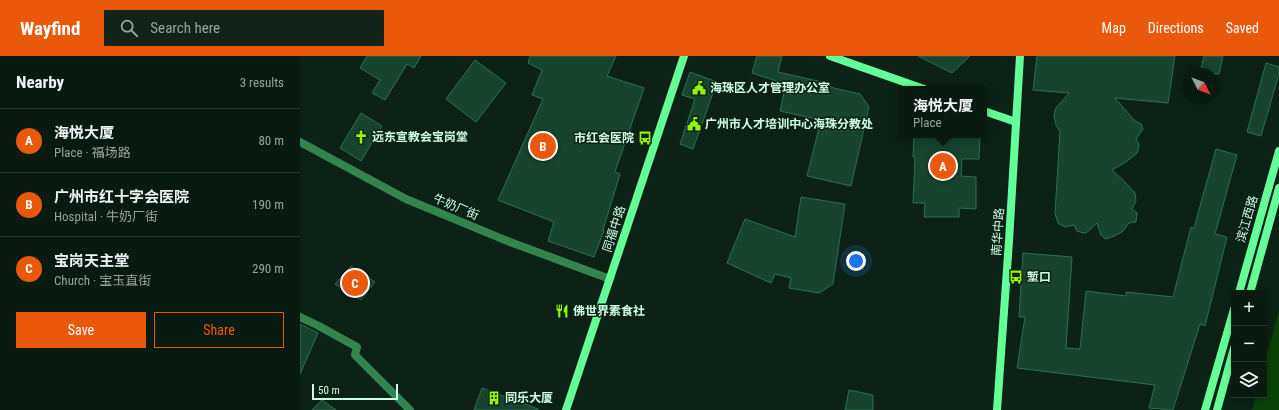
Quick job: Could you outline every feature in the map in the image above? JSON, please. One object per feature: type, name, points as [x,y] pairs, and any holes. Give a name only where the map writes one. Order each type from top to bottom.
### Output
[{"type":"main road","name":"同福中路","points":[[566,410],[684,56]]},
{"type":"main road","points":[[830,56],[915,86]]},
{"type":"main road","name":"南华中路","points":[[997,410],[1020,56]]},
{"type":"main road","points":[[987,112],[1016,122]]},
{"type":"main road","name":"滨江西路","points":[[1240,290],[1279,151]]},
{"type":"main road","name":"滨江西路","points":[[1251,290],[1279,188]]},
{"type":"main road","points":[[1205,410],[1231,319]]},
{"type":"main road","points":[[1217,410],[1231,359]]},
{"type":"street","name":"牛奶厂街","points":[[300,142],[406,199],[510,242],[610,279]]},
{"type":"street","points":[[300,318],[317,325],[357,347],[355,355],[410,410]]},
{"type":"shaded area","points":[[1279,311],[1279,410],[1252,410],[1255,398],[1267,398],[1267,354]]},
{"type":"building","points":[[367,56],[421,56],[414,68],[407,64],[385,100],[372,93],[380,80],[360,68]]},
{"type":"building","points":[[530,56],[616,56],[607,76],[644,88],[615,172],[620,174],[604,230],[594,257],[548,241],[554,222],[498,200],[543,99],[532,95],[542,70],[528,63]]},
{"type":"building","points":[[757,56],[782,56],[778,72],[822,82],[821,85],[860,94],[869,107],[851,186],[807,176],[821,120],[780,111],[786,84],[752,73]]},
{"type":"building","points":[[918,56],[970,56],[952,73]]},
{"type":"building","points":[[1037,56],[1175,56],[1168,103],[1115,98],[1135,121],[1141,124],[1143,129],[1136,139],[1139,144],[1137,153],[1126,162],[1112,170],[1135,193],[1136,201],[1132,209],[1137,213],[1136,222],[1129,223],[1122,232],[1114,236],[1106,239],[1104,238],[1101,235],[1097,223],[1086,233],[1083,233],[1077,231],[1074,225],[1065,227],[1058,223],[1055,214],[1060,131],[1056,125],[1054,115],[1056,108],[1069,93],[1033,90]]},
{"type":"building","points":[[1204,56],[1223,56],[1219,74],[1219,68],[1201,68]]},
{"type":"building","points":[[475,60],[506,83],[476,122],[446,99]]},
{"type":"building","points":[[1266,63],[1279,67],[1279,74],[1261,136],[1247,132]]},
{"type":"building","points":[[690,72],[717,82],[693,149],[680,144],[695,99],[682,95]]},
{"type":"building","name":"远东宣教会宝岗堂","points":[[361,113],[382,126],[361,161],[340,148]]},
{"type":"building","points":[[914,138],[980,138],[979,159],[962,159],[961,176],[976,177],[976,209],[959,208],[959,217],[924,217],[925,203],[913,203],[915,157],[913,157]]},
{"type":"building","points":[[1216,149],[1237,155],[1215,234],[1227,237],[1205,326],[1200,324],[1173,410],[1149,408],[1155,385],[1017,368],[1025,317],[1019,317],[1023,253],[1072,257],[1066,348],[1080,349],[1086,291],[1126,296],[1126,292],[1173,297],[1191,227],[1194,228]]},
{"type":"building","points":[[801,197],[845,204],[833,284],[819,293],[789,288],[791,278],[775,274],[771,283],[727,263],[745,219],[795,237]]},
{"type":"building","points":[[351,266],[375,282],[361,300],[335,284]]},
{"type":"building","points":[[300,324],[318,333],[300,374]]},
{"type":"building","name":"同乐大厦","points":[[482,388],[538,409],[538,410],[474,410]]},
{"type":"building","points":[[849,390],[873,395],[873,410],[845,410]]},
{"type":"building","points":[[322,400],[336,410],[312,410]]},
{"type":"place","name":"海珠区人才管理办公室","points":[[699,88]]},
{"type":"place","name":"广州市人才培训中心海珠分教处","points":[[694,124]]},
{"type":"place","name":"远东宣教会宝岗堂","points":[[361,137]]},
{"type":"place","name":"市红会医院","points":[[645,138]]},
{"type":"place","name":"广州市红十字会医院","points":[[543,146]]},
{"type":"place","name":"海悦大厦","points":[[943,166]]},
{"type":"place","name":"堑口","points":[[1016,277]]},
{"type":"place","name":"宝岗天主堂","points":[[355,283]]},
{"type":"place","name":"佛世界素食社","points":[[562,311]]},
{"type":"place","name":"同乐大厦","points":[[494,398]]}]
